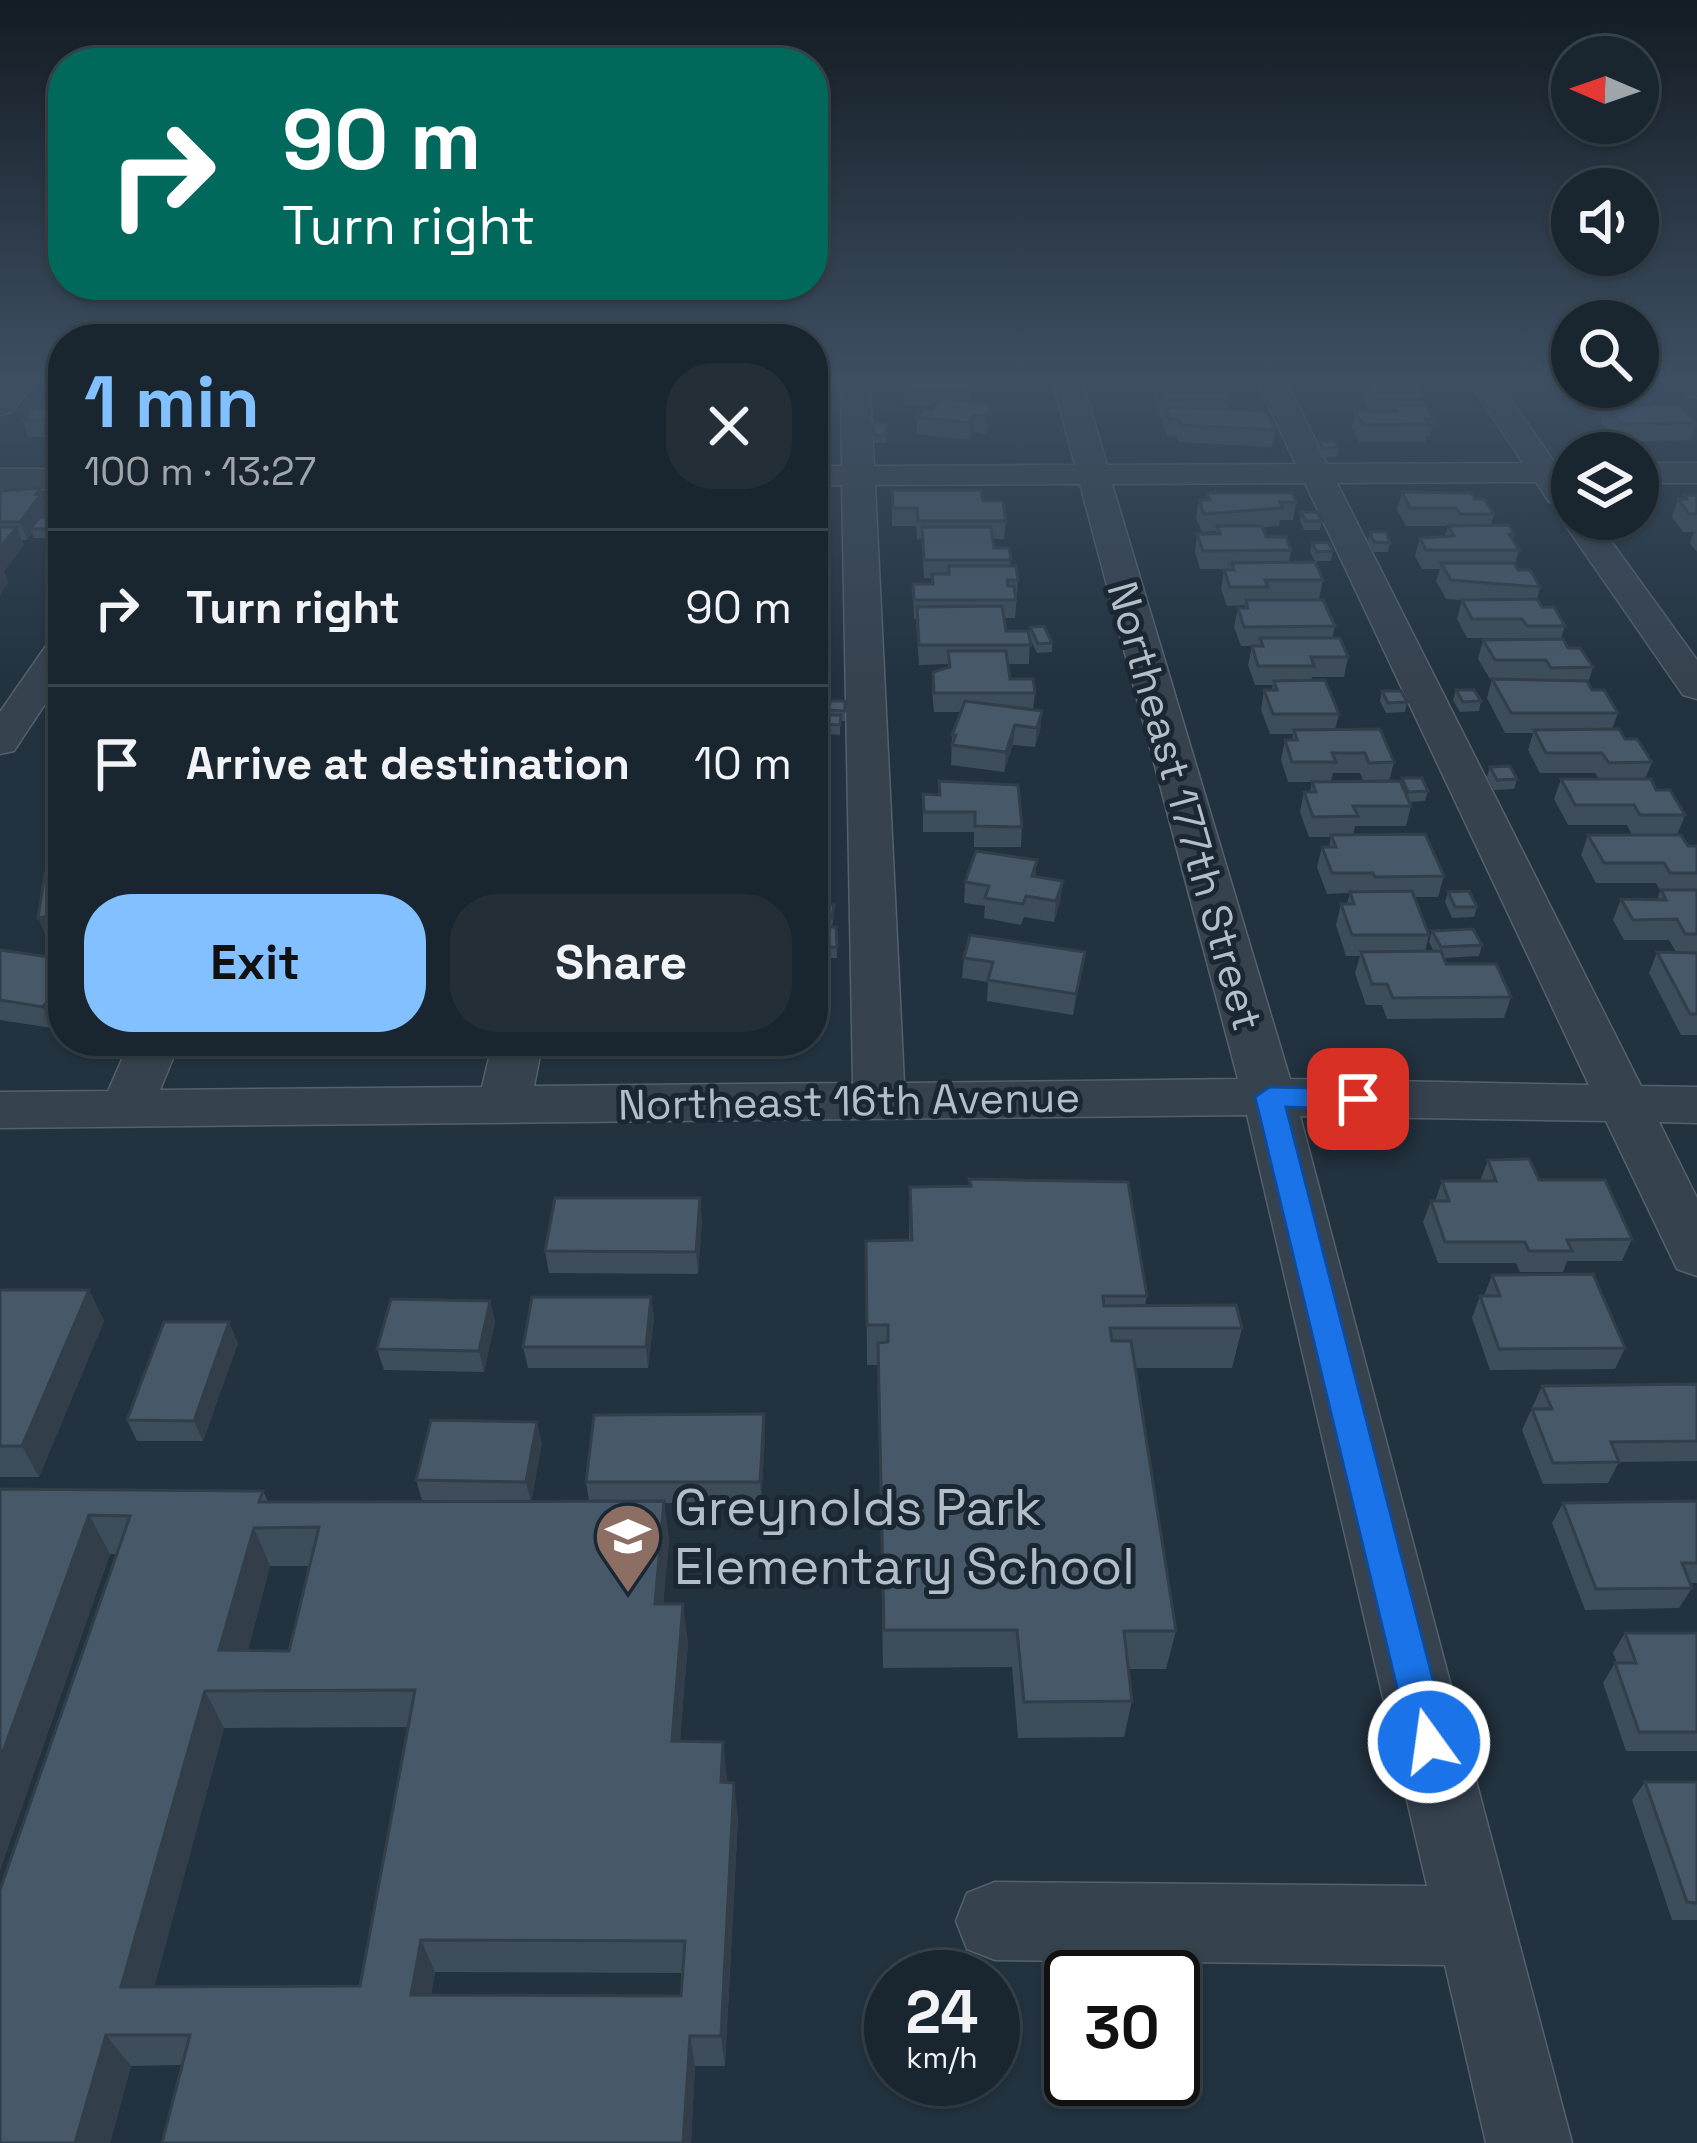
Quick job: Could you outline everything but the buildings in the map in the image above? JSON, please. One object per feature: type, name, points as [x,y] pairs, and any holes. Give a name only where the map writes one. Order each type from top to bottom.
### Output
[{"type":"street","points":[[857,477],[879,1101]]},
{"type":"street","name":"Northeast 177th Street","points":[[1091,477],[1269,1097],[1529,2143]]},
{"type":"street","points":[[1316,477],[1697,1254]]},
{"type":"street","points":[[0,479],[48,479]]},
{"type":"street","points":[[1593,540],[1697,687]]},
{"type":"street","points":[[0,742],[48,670]]},
{"type":"street","points":[[126,1109],[149,1056]]},
{"type":"street","points":[[505,1105],[515,1056]]},
{"type":"street","name":"Northeast 16th Avenue","points":[[0,1110],[1269,1097],[1697,1106]]},
{"type":"street","points":[[995,1921],[1475,1926]]},
{"type":"place","name":"Greynolds Park Elementary School","points":[[628,1595]]},
{"type":"route","points":[[1358,1099],[1269,1097],[1429,1742]]}]
